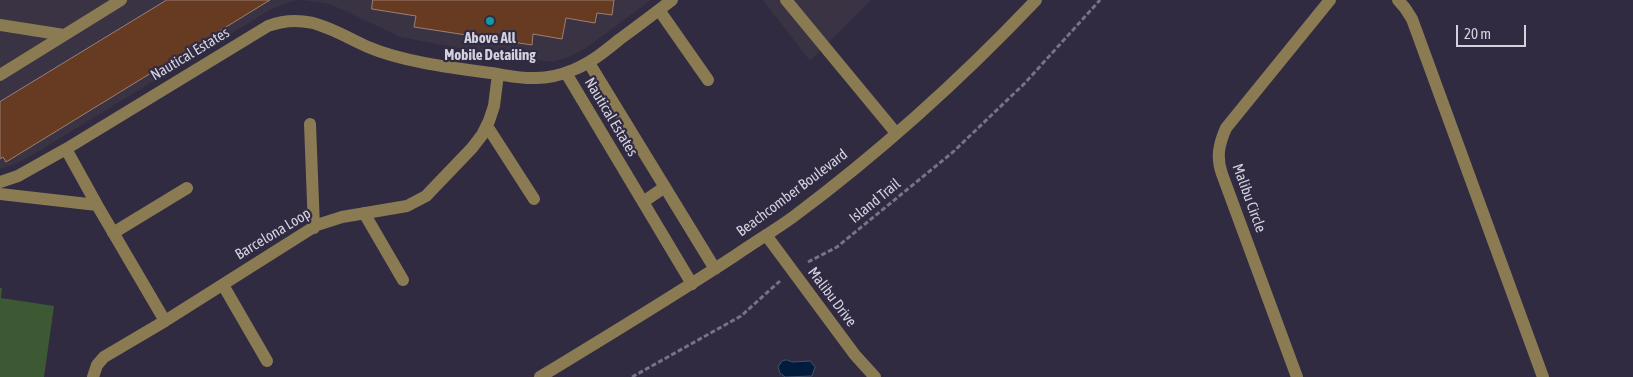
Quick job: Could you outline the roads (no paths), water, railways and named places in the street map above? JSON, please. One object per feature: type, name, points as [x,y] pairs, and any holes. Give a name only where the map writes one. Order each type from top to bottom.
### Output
[{"type":"street","points":[[0,75],[122,0]]},
{"type":"street","points":[[566,73],[589,63],[672,0]]},
{"type":"street","points":[[786,0],[896,133]]},
{"type":"street","name":"Beachcomber Boulevard","points":[[540,377],[692,284],[792,218],[896,133],[993,45],[1036,0]]},
{"type":"street","name":"Malibu Circle","points":[[1297,377],[1219,166],[1219,149],[1226,128],[1330,0]]},
{"type":"street","points":[[1398,0],[1412,19],[1543,377]]},
{"type":"street","points":[[659,10],[708,80]]},
{"type":"street","name":"Nautical Estates","points":[[0,182],[18,176],[66,149],[268,26],[280,22],[299,20],[318,23],[370,48],[435,65],[538,78],[566,73],[692,284]]},
{"type":"street","points":[[0,25],[64,35]]},
{"type":"street","name":"Nautical Estates","points":[[589,63],[715,269]]},
{"type":"street","name":"Barcelona Loop","points":[[93,377],[97,365],[104,357],[314,228],[334,219],[407,206],[426,196],[472,148],[487,126],[494,106],[498,74]]},
{"type":"street","points":[[310,124],[314,228]]},
{"type":"street","points":[[487,126],[534,199]]},
{"type":"street","points":[[66,149],[96,205],[165,321]]},
{"type":"street","points":[[643,202],[665,187]]},
{"type":"street","points":[[113,233],[187,188]]},
{"type":"street","points":[[0,194],[96,205]]},
{"type":"street","points":[[364,213],[403,280]]},
{"type":"street","name":"Malibu Drive","points":[[766,235],[855,355],[875,377]]},
{"type":"street","points":[[223,284],[267,361]]},
{"type":"water","points":[[782,361],[792,362],[810,361],[815,367],[812,376],[785,377],[780,373],[778,367]]},
{"type":"place","name":"Above All Mobile Detailing","points":[[490,21]]}]
